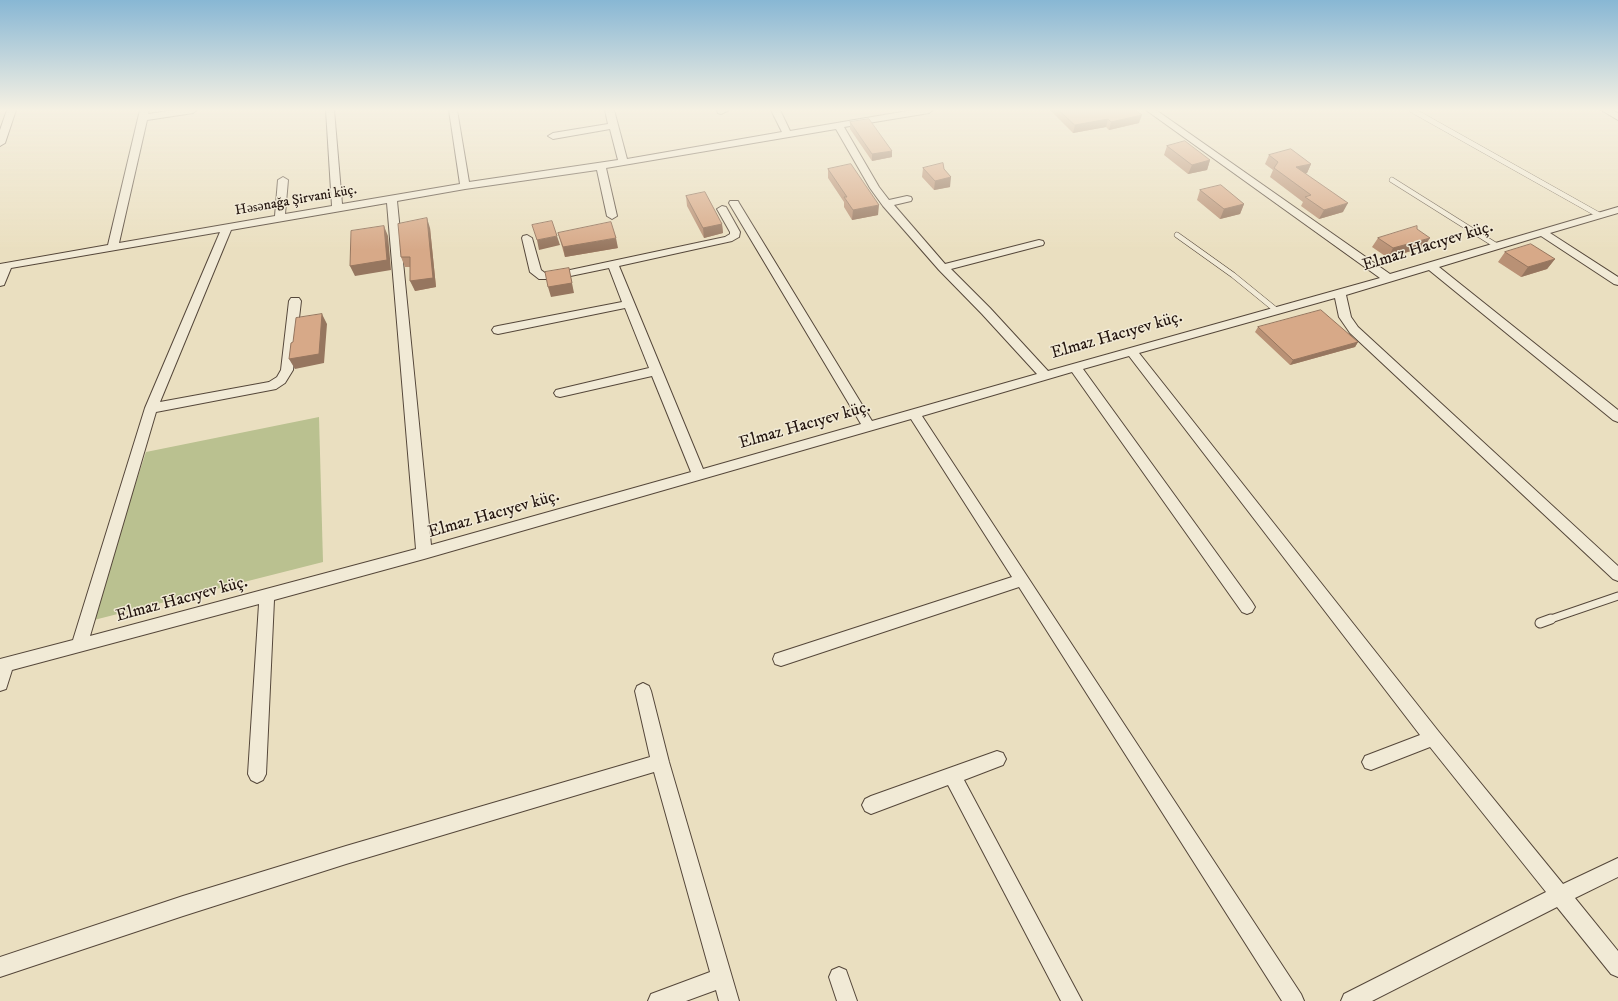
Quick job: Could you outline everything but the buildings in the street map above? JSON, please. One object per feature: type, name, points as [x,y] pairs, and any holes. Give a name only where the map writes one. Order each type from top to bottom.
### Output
[{"type":"street","points":[[113,247],[134,157]]},
{"type":"street","points":[[333,157],[337,208]]},
{"type":"street","points":[[460,157],[465,186]]},
{"type":"street","points":[[622,157],[623,162]]},
{"type":"street","name":"Həsənağa Şirvani küç.","points":[[3,267],[392,198],[654,157]]},
{"type":"street","points":[[857,157],[875,188],[887,204],[943,268],[986,311],[1045,375]]},
{"type":"street","points":[[1216,157],[1388,278]]},
{"type":"street","points":[[601,166],[612,216]]},
{"type":"street","points":[[280,218],[283,180]]},
{"type":"street","points":[[392,198],[424,553]]},
{"type":"street","points":[[887,204],[907,199]]},
{"type":"street","points":[[734,203],[869,426]]},
{"type":"street","points":[[527,238],[536,272],[543,277],[556,276],[613,265],[728,239],[735,235],[735,232],[722,209]]},
{"type":"street","name":"Elmaz Hacıyev küç.","points":[[2,665],[267,596],[424,553],[1045,375],[1340,293],[1618,210]]},
{"type":"street","points":[[79,645],[151,408],[227,227]]},
{"type":"street","points":[[1542,232],[1618,282]]},
{"type":"street","points":[[943,268],[1039,243]]},
{"type":"street","points":[[613,265],[699,475]]},
{"type":"street","points":[[1431,266],[1618,417]]},
{"type":"street","points":[[0,283],[3,267]]},
{"type":"street","points":[[1340,293],[1345,317],[1354,330],[1618,574]]},
{"type":"street","points":[[151,408],[272,386],[281,380],[287,370],[296,301]]},
{"type":"street","points":[[498,330],[629,304]]},
{"type":"street","points":[[1131,351],[1433,738],[1561,894],[1618,967]]},
{"type":"street","points":[[1075,367],[1247,607]]},
{"type":"street","points":[[560,393],[656,371]]},
{"type":"street","points":[[914,413],[1294,1001]]},
{"type":"street","points":[[781,659],[1022,580]]},
{"type":"street","points":[[257,774],[267,596]]},
{"type":"street","points":[[0,684],[2,665]]},
{"type":"street","points":[[643,690],[660,762],[729,1001]]},
{"type":"street","points":[[1371,762],[1433,738]]},
{"type":"street","points":[[871,805],[997,759]]},
{"type":"street","points":[[0,967],[183,906],[346,855],[660,762]]},
{"type":"street","points":[[952,775],[1072,1001]]},
{"type":"street","points":[[1364,998],[1561,894],[1618,867]]},
{"type":"street","points":[[658,1001],[723,977]]},
{"type":"street","points":[[839,977],[848,1001]]},
{"type":"lane","points":[[1494,157],[1599,216]]},
{"type":"lane","points":[[1392,180],[1497,246]]},
{"type":"lane","points":[[1177,235],[1233,275],[1276,310]]},
{"type":"lane","points":[[1540,623],[1618,596]]},
{"type":"green space","points":[[319,417],[323,562],[90,621],[146,452]]}]
